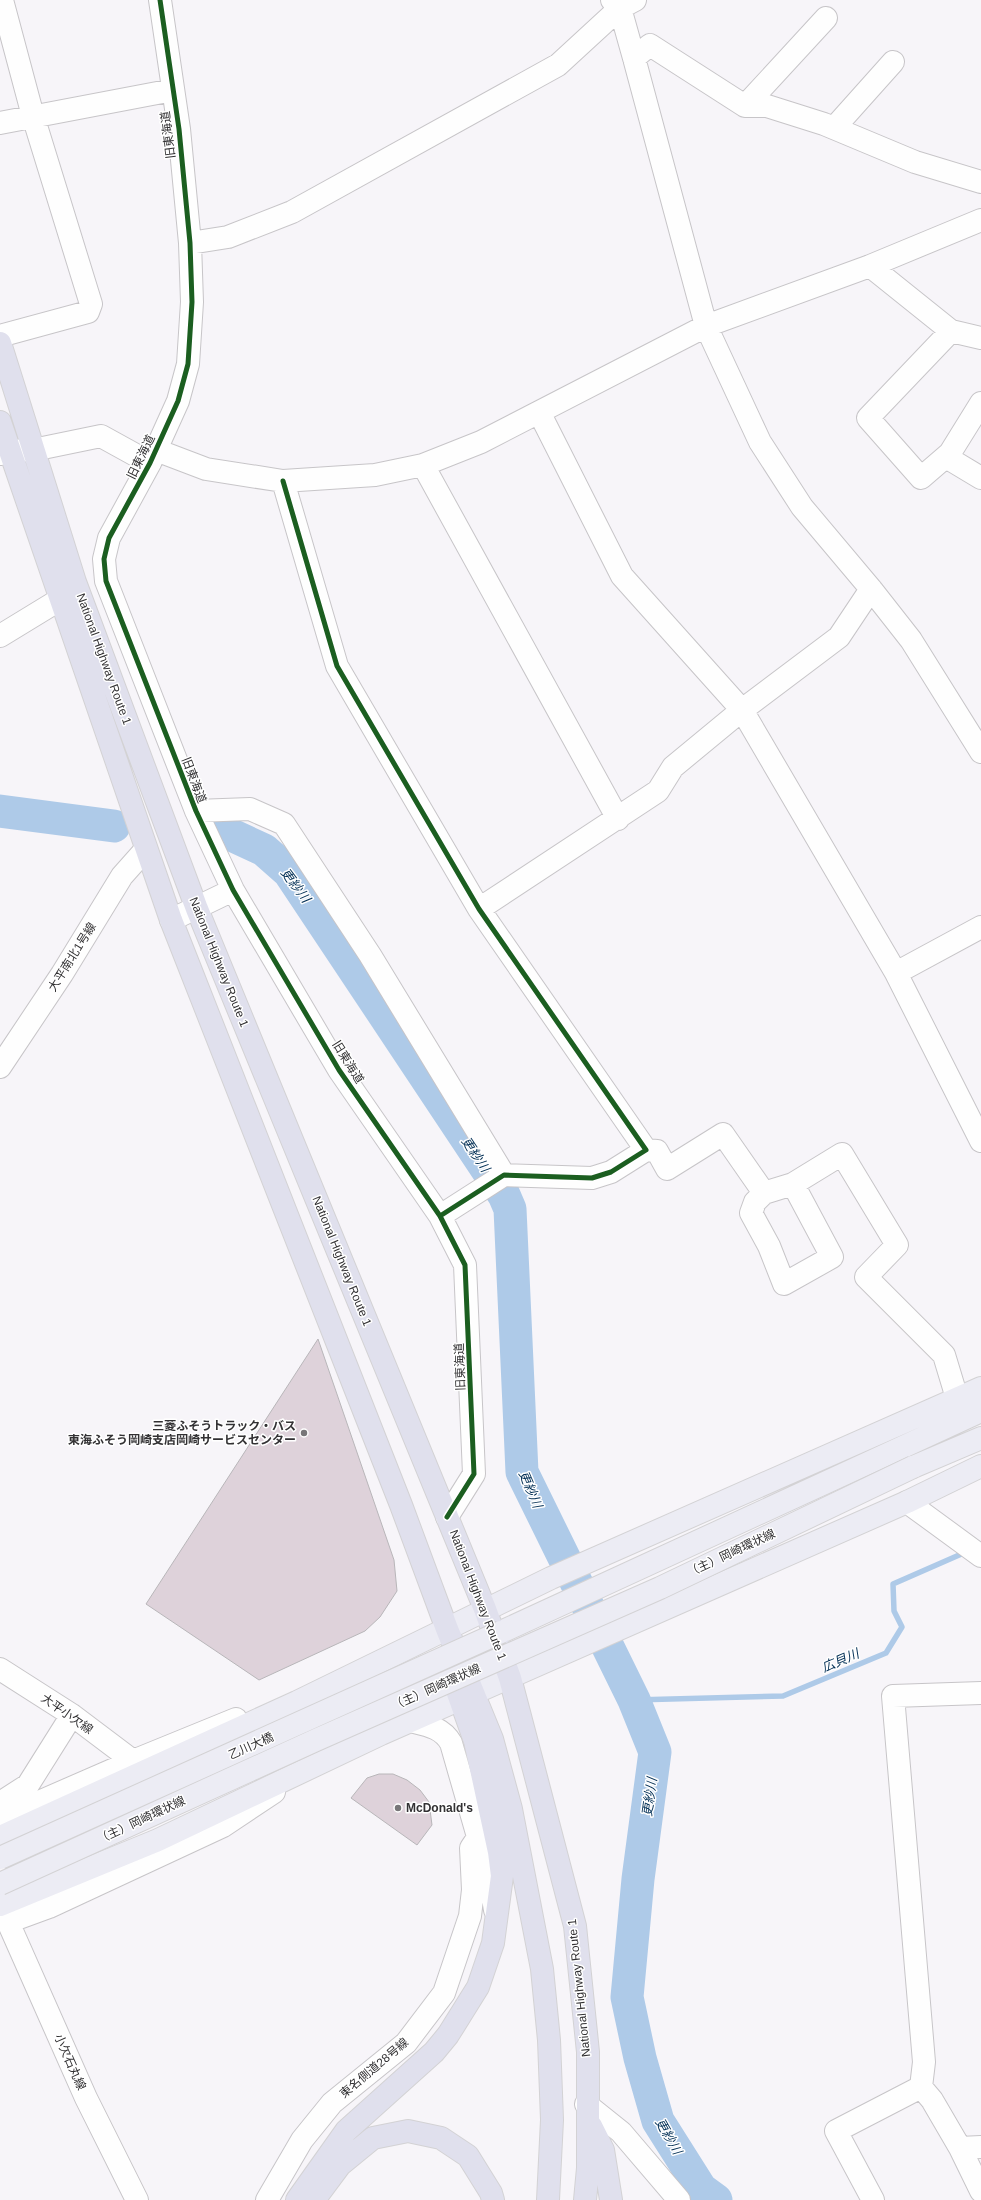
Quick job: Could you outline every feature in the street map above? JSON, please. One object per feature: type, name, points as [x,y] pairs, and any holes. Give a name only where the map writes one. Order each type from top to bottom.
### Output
[{"type":"highway","name":"National Highway Route 1","points":[[0,343],[75,582],[197,909],[485,1609],[510,1678],[575,1926],[588,2052],[588,2168],[585,2200]]},
{"type":"highway","name":"National Highway Route 1","points":[[0,422],[4,452],[60,600],[171,920],[401,1505],[442,1632],[467,1696],[492,1739],[502,1775],[542,1969],[549,2040],[552,2120],[548,2200]]},
{"type":"highway","points":[[297,2200],[346,2131],[434,2052],[463,2013],[482,1976],[493,1943],[502,1876],[499,1852],[467,1696]]},
{"type":"highway","points":[[587,2112],[603,2150],[611,2200]]},
{"type":"highway","points":[[314,2200],[340,2165],[373,2138],[408,2131],[441,2138],[468,2156],[491,2193],[493,2200]]},
{"type":"main road","points":[[0,1837],[297,1702],[551,1578],[981,1388]]},
{"type":"main road","name":"（主）岡崎環状線","points":[[501,1632],[902,1448],[981,1410]]},
{"type":"main road","name":"（主）岡崎環状線","points":[[0,1884],[316,1740],[660,1588],[913,1467],[981,1438]]},
{"type":"main road","points":[[5,1924],[212,1815],[410,1721],[907,1502],[981,1466]]},
{"type":"main road","name":"乙川大橋","points":[[0,1858],[501,1632]]},
{"type":"street","points":[[0,336],[88,312],[90,304],[33,116],[2,0]]},
{"type":"street","name":"旧東海道","points":[[160,0],[173,90],[190,243],[192,302],[188,364],[178,401],[153,456],[110,538],[104,559],[106,581],[196,811],[233,890],[339,1070],[440,1216],[465,1265],[474,1474],[447,1517]]},
{"type":"street","points":[[622,3],[634,58],[706,326],[760,442],[802,507],[872,589],[911,640],[981,752]]},
{"type":"street","points":[[190,243],[228,237],[292,212],[558,65],[622,3]]},
{"type":"street","points":[[745,106],[826,18]]},
{"type":"street","points":[[634,58],[650,45],[745,106],[767,106],[834,128],[915,162],[981,182]]},
{"type":"street","points":[[834,128],[893,62]]},
{"type":"street","points":[[0,123],[173,90]]},
{"type":"street","points":[[4,452],[33,450],[101,436],[153,456],[206,469],[283,481],[375,475],[423,465],[481,442],[706,326],[870,266],[981,220]]},
{"type":"street","points":[[870,266],[951,331],[981,338]]},
{"type":"street","points":[[951,331],[868,418],[921,478],[946,457],[981,404]]},
{"type":"street","points":[[539,412],[622,576],[742,710],[896,973],[981,1141]]},
{"type":"street","points":[[946,457],[981,478]]},
{"type":"street","points":[[423,465],[618,819]]},
{"type":"street","points":[[283,481],[337,666],[479,909],[646,1150]]},
{"type":"street","points":[[479,909],[618,819],[658,791],[673,767],[742,710],[839,638],[872,589]]},
{"type":"street","points":[[0,636],[60,600]]},
{"type":"street","points":[[196,811],[250,809],[284,824],[370,955],[504,1175]]},
{"type":"street","name":"大平南北1号線","points":[[0,1067],[62,974],[122,876],[146,849]]},
{"type":"street","points":[[171,920],[197,909],[233,890]]},
{"type":"street","points":[[896,973],[981,927]]},
{"type":"street","points":[[440,1216],[504,1175],[592,1178],[611,1172],[646,1150],[657,1151],[667,1168],[723,1134],[764,1193]]},
{"type":"street","points":[[793,1184],[832,1257],[784,1284],[769,1246],[751,1213],[755,1202],[764,1193],[793,1184],[842,1154],[897,1245],[866,1277],[944,1356],[957,1398]]},
{"type":"street","points":[[907,1502],[981,1556]]},
{"type":"street","name":"大平小欠線","points":[[0,1669],[72,1715],[133,1761]]},
{"type":"street","points":[[981,1693],[893,1696],[924,2062],[921,2087],[971,2147],[981,2191]]},
{"type":"street","points":[[0,1819],[133,1761],[252,1712],[297,1702]]},
{"type":"street","points":[[0,1803],[28,1785],[72,1715]]},
{"type":"street","points":[[410,1721],[434,1727],[447,1736],[454,1753],[479,1836],[489,1875],[497,1919]]},
{"type":"street","points":[[5,1924],[49,1906],[223,1826],[310,1768]]},
{"type":"street","name":"東名側道28号線","points":[[267,2200],[276,2182],[302,2140],[332,2103],[406,2043],[444,1993],[470,1916],[473,1890],[471,1848],[479,1836]]},
{"type":"street","name":"小欠石丸線","points":[[5,1924],[86,2098],[137,2200]]},
{"type":"street","points":[[873,2200],[836,2131],[921,2087]]},
{"type":"street","points":[[587,2112],[621,2132],[679,2200]]},
{"type":"building","name":"三菱ふそうトラック・バス 東海ふそう岡崎支店岡崎サービスセンター","points":[[318,1339],[394,1560],[397,1591],[380,1617],[365,1631],[259,1680],[146,1604]]},
{"type":"building","name":"McDonald's","points":[[379,1774],[393,1774],[407,1780],[420,1790],[429,1802],[432,1825],[417,1845],[351,1798],[367,1778]]},
{"type":"waterway","name":"更紗川","points":[[0,811],[114,826]]},
{"type":"waterway","name":"更紗川","points":[[223,831],[264,850],[289,872],[504,1195],[510,1209],[522,1472],[634,1700],[655,1752],[638,1879],[627,1997],[640,2058],[658,2121],[701,2189],[716,2200]]},
{"type":"waterway","name":"広貝川","points":[[634,1700],[783,1696],[886,1653],[902,1627],[894,1611],[893,1584],[966,1552]]},
{"type":"cycle path","points":[[160,0],[179,129],[190,243],[192,302],[188,364],[178,401],[150,463],[109,538],[104,559],[106,581],[196,811],[233,890],[339,1070],[440,1216],[465,1265],[474,1474],[447,1517]]},
{"type":"cycle path","points":[[283,481],[337,666],[479,909],[646,1150],[611,1172],[592,1178],[504,1175],[440,1216]]},
{"type":"place","name":"三菱ふそうトラック・バス 東海ふそう岡崎支店岡崎サービスセンター","points":[[304,1433]]},
{"type":"place","name":"McDonald's","points":[[398,1808]]}]
